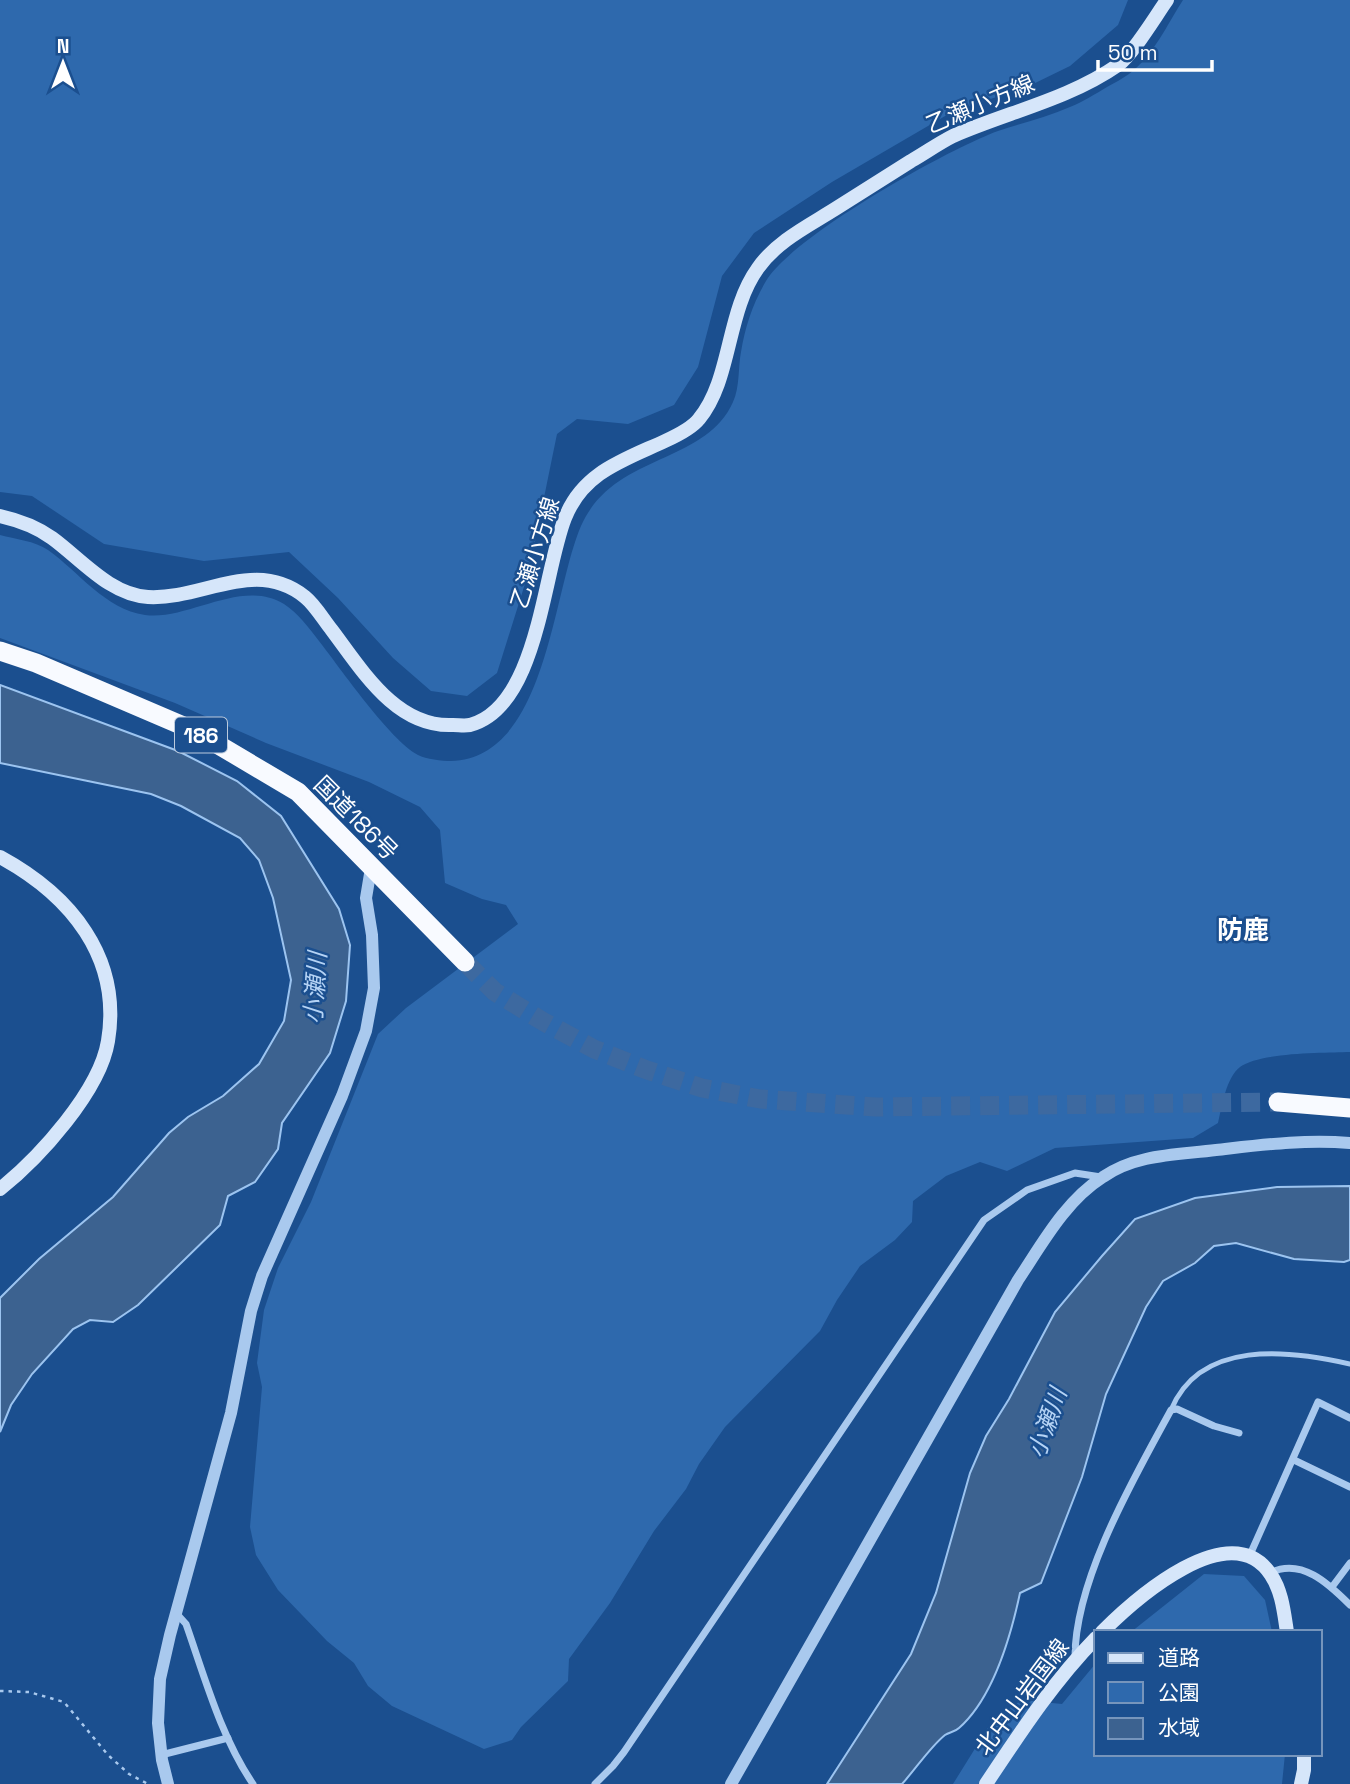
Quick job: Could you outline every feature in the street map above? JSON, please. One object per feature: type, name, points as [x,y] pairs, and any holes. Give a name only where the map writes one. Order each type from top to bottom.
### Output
[{"type":"highway","name":"国道186号","points":[[0,651],[36,663],[195,731],[298,792],[466,962]]},
{"type":"highway","points":[[1278,1101],[1350,1108]]},
{"type":"main road","name":"乙瀬小方線","points":[[0,516],[20,521],[49,535],[104,579],[122,590],[145,597],[170,596],[259,579],[284,584],[308,599],[369,678],[399,709],[422,722],[444,726],[470,725],[493,712],[501,704],[526,664],[565,517],[580,489],[606,468],[673,437],[698,421],[716,388],[739,302],[758,267],[766,258],[784,240],[949,138],[1071,91],[1122,63],[1167,0]]},
{"type":"main road","points":[[0,857],[41,884],[59,899],[82,925],[95,944],[105,973],[109,1011],[108,1041],[90,1085],[53,1138],[22,1171],[0,1189]]},
{"type":"main road","name":"北中山岩国線","points":[[1104,1630],[1119,1615],[1188,1564],[1229,1553],[1249,1557]]},
{"type":"main road","points":[[1249,1557],[1270,1573],[1278,1588],[1287,1630]]},
{"type":"main road","name":"北中山岩国線","points":[[986,1784],[1032,1716],[1075,1660],[1094,1640]]},
{"type":"main road","points":[[1301,1784],[1304,1756]]},
{"type":"street","points":[[168,1784],[161,1755],[158,1723],[160,1679],[231,1413],[251,1311],[262,1276],[342,1096],[366,1031],[374,988],[372,935],[366,898],[371,868]]},
{"type":"street","points":[[731,1784],[1018,1280],[1054,1226],[1077,1198],[1101,1177],[1123,1165],[1146,1158],[1276,1143],[1350,1143]]},
{"type":"street","points":[[595,1784],[624,1752],[984,1220],[1027,1190],[1075,1173],[1101,1177]]},
{"type":"street","points":[[1249,1557],[1318,1402],[1350,1418]]},
{"type":"street","points":[[1075,1660],[1076,1632],[1103,1545],[1122,1499],[1171,1410],[1177,1409],[1214,1426],[1239,1433]]},
{"type":"street","points":[[1294,1460],[1350,1487]]},
{"type":"street","points":[[1332,1587],[1350,1563]]},
{"type":"street","points":[[1270,1573],[1279,1569],[1297,1569],[1311,1573],[1332,1587],[1350,1605]]},
{"type":"street","points":[[177,1614],[186,1624],[228,1738],[253,1784]]},
{"type":"street","points":[[161,1755],[228,1738]]},
{"type":"lane","points":[[1171,1410],[1174,1401],[1191,1380],[1215,1362],[1257,1353],[1314,1356],[1350,1364]]},
{"type":"path","points":[[0,1692],[29,1692],[64,1702],[108,1755],[129,1774],[148,1784]]},
{"type":"green space","points":[[0,0],[1128,0],[1118,25],[1070,66],[1029,86],[952,112],[832,182],[754,233],[722,276],[698,367],[674,405],[628,424],[577,419],[557,434],[529,571],[497,673],[467,696],[431,691],[393,658],[338,598],[289,552],[204,561],[104,544],[32,496],[0,492]]},
{"type":"green space","points":[[1183,0],[1350,0],[1350,1052],[1277,1056],[1249,1062],[1240,1067],[1231,1078],[1218,1123],[1193,1138],[1055,1148],[1007,1171],[980,1162],[946,1176],[913,1201],[912,1222],[895,1240],[860,1266],[820,1331],[725,1427],[699,1464],[686,1489],[654,1531],[610,1603],[569,1659],[568,1681],[521,1727],[512,1740],[484,1749],[392,1706],[368,1686],[354,1663],[327,1641],[278,1590],[256,1555],[250,1527],[262,1387],[257,1363],[264,1310],[278,1268],[311,1202],[378,1034],[406,1008],[518,924],[506,905],[482,899],[445,883],[440,830],[420,807],[369,782],[266,743],[175,703],[0,638],[0,535],[43,547],[105,598],[145,615],[179,612],[250,596],[267,597],[284,604],[303,621],[366,702],[406,747],[418,755],[443,761],[483,753],[508,732],[527,703],[541,668],[581,526],[596,502],[614,485],[702,438],[720,422],[735,396],[743,343],[753,307],[766,281],[782,262],[806,241],[873,196],[944,156],[998,131],[1075,105],[1126,76],[1138,67],[1152,49]]},
{"type":"green space","points":[[1204,1574],[1244,1576],[1265,1600],[1272,1630],[1134,1630]]},
{"type":"green space","points":[[1094,1665],[1094,1756],[1285,1756],[1282,1784],[953,1784],[994,1718],[1022,1700],[1062,1704]]},
{"type":"water","name":"小瀬川","points":[[0,685],[178,751],[237,781],[281,816],[339,909],[350,945],[346,1001],[330,1053],[282,1123],[278,1149],[255,1182],[228,1196],[220,1225],[138,1305],[113,1322],[90,1320],[73,1329],[32,1374],[11,1405],[0,1432],[0,1298],[39,1259],[113,1197],[169,1133],[188,1117],[223,1096],[259,1064],[284,1021],[291,980],[273,898],[259,860],[240,838],[181,806],[151,794],[0,763]]},
{"type":"water","name":"小瀬川","points":[[1350,1186],[1350,1260],[1344,1262],[1294,1259],[1236,1243],[1214,1246],[1195,1263],[1163,1281],[1146,1307],[1106,1394],[1082,1477],[1041,1583],[1020,1593],[1006,1646],[982,1700],[959,1728],[945,1735],[934,1746],[902,1784],[827,1784],[911,1654],[936,1593],[970,1473],[986,1436],[1009,1399],[1055,1312],[1102,1256],[1135,1219],[1195,1198],[1277,1187]]},
{"type":"tunnel","points":[[465,962],[495,992],[594,1049],[702,1088],[760,1099],[876,1107],[1278,1102]]},
{"type":"district","name":"防鹿","points":[[1243,930]]}]
